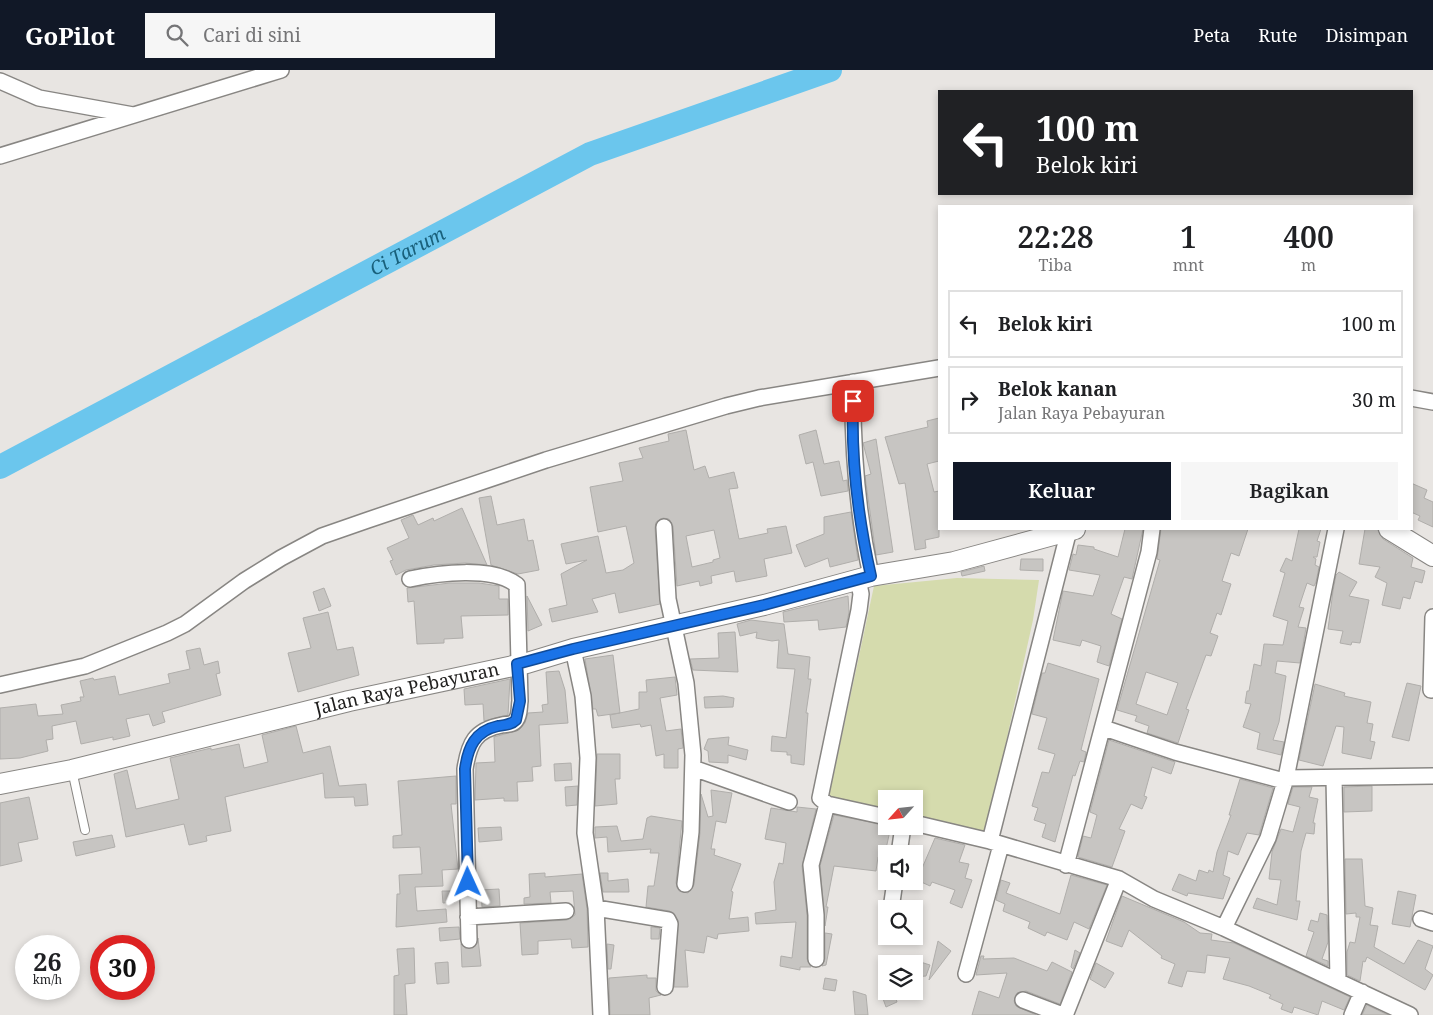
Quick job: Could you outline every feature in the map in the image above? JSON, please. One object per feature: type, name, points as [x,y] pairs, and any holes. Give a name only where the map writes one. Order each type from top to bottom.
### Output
[{"type":"main road","name":"Jalan Raya Pebayuran","points":[[0,784],[72,770],[349,701],[517,664],[864,578],[954,562],[1072,530]]},
{"type":"main road","points":[[1391,530],[1433,556]]},
{"type":"street","points":[[0,156],[281,70]]},
{"type":"street","points":[[0,81],[39,98],[135,116]]},
{"type":"street","points":[[0,685],[85,666],[167,633],[201,613],[244,581],[322,536],[546,460],[726,406],[938,368]]},
{"type":"street","points":[[854,382],[854,475],[862,534],[864,578],[820,797],[827,804],[878,815]]},
{"type":"street","points":[[1413,398],[1433,402]]},
{"type":"street","points":[[664,527],[665,578],[686,683],[693,768],[692,832],[685,884]]},
{"type":"street","points":[[966,974],[995,843],[1072,530]]},
{"type":"street","points":[[1066,865],[1104,728],[1149,552],[1152,530]]},
{"type":"street","points":[[1224,928],[1268,838],[1285,779],[1336,530]]},
{"type":"street","points":[[410,579],[452,573],[492,575],[508,578],[517,585],[517,664],[520,701],[516,720],[512,724],[484,730],[471,744],[465,769],[469,940]]},
{"type":"street","points":[[1431,690],[1433,617]]},
{"type":"street","points":[[573,649],[582,696],[586,741],[588,778],[586,833],[596,908],[600,1015]]},
{"type":"street","points":[[1104,728],[1175,752],[1285,779],[1433,776]]},
{"type":"street","points":[[693,768],[789,802]]},
{"type":"street","points":[[1334,778],[1338,980]]},
{"type":"street","points":[[816,959],[816,915],[811,865],[827,804]]},
{"type":"street","points":[[923,825],[995,843],[1119,879],[1154,899],[1224,928],[1410,1015]]},
{"type":"street","points":[[1023,1000],[1060,1014],[1066,1013],[1119,879]]},
{"type":"street","points":[[596,908],[668,920],[670,924],[665,987]]},
{"type":"street","points":[[468,917],[566,912]]},
{"type":"street","points":[[1352,1015],[1362,992]]},
{"type":"lane","points":[[72,770],[85,830]]},
{"type":"green space","points":[[957,578],[1039,580],[1033,620],[986,833],[923,818],[923,790],[878,790],[878,807],[829,796],[874,586]]},
{"type":"building","points":[[938,418],[938,461],[927,464],[934,492],[938,491],[939,537],[925,540],[926,548],[915,550],[905,483],[899,484],[885,437],[928,427],[927,421]]},
{"type":"building","points":[[686,430],[694,470],[705,466],[709,478],[734,472],[738,488],[729,489],[739,539],[768,533],[767,529],[786,526],[792,553],[764,559],[767,576],[736,582],[734,571],[711,576],[712,583],[700,586],[699,581],[677,586],[673,526],[669,519],[663,518],[656,522],[655,528],[660,604],[619,613],[615,593],[592,599],[598,612],[552,622],[549,609],[567,605],[561,574],[587,560],[566,564],[561,544],[598,536],[606,573],[623,570],[634,563],[626,526],[598,532],[590,487],[623,481],[619,463],[643,458],[639,448],[669,441],[668,434]],"holes":[[[714,530],[720,558],[713,560],[713,562],[692,567],[686,536]]]},
{"type":"building","points":[[816,430],[824,464],[839,461],[843,481],[847,480],[848,491],[821,496],[813,462],[806,464],[799,435]]},
{"type":"building","points":[[876,439],[893,552],[876,555],[865,476],[871,474],[863,443]]},
{"type":"building","points":[[1413,484],[1427,490],[1424,498],[1433,502],[1433,527],[1418,520],[1420,516],[1413,513]]},
{"type":"building","points":[[491,496],[497,525],[524,519],[528,541],[533,540],[539,570],[518,574],[491,565],[479,498]]},
{"type":"building","points":[[462,508],[487,565],[465,563],[434,565],[406,570],[396,575],[390,561],[393,560],[387,548],[409,538],[401,520],[413,515],[418,525],[433,518],[434,521]]},
{"type":"building","points":[[851,512],[858,560],[830,567],[828,558],[805,567],[796,545],[824,534],[824,517]]},
{"type":"building","points":[[1125,530],[1143,530],[1132,579],[1124,577],[1111,614],[1122,619],[1109,666],[1097,662],[1101,646],[1082,640],[1080,646],[1053,640],[1063,591],[1093,596],[1100,575],[1069,570],[1073,554],[1076,555],[1078,545],[1094,547],[1094,549],[1118,557]]},
{"type":"building","points":[[1161,530],[1248,530],[1239,556],[1231,553],[1222,581],[1231,584],[1221,615],[1217,613],[1210,633],[1218,636],[1211,656],[1206,655],[1186,709],[1189,710],[1178,743],[1147,733],[1149,726],[1135,721],[1137,716],[1117,710],[1160,560],[1157,559]],"holes":[[[1146,672],[1178,683],[1167,715],[1136,704]]]},
{"type":"building","points":[[1299,530],[1321,530],[1317,541],[1320,542],[1317,557],[1313,557],[1316,559],[1315,565],[1319,567],[1316,582],[1314,586],[1307,583],[1299,607],[1304,608],[1298,627],[1306,628],[1300,663],[1277,661],[1275,673],[1286,676],[1279,722],[1273,740],[1284,742],[1281,755],[1257,749],[1260,733],[1243,727],[1251,704],[1245,703],[1254,664],[1261,666],[1264,644],[1283,645],[1288,621],[1273,616],[1285,573],[1280,571],[1286,558],[1292,561]]},
{"type":"building","points":[[1365,530],[1378,530],[1383,539],[1413,558],[1411,567],[1425,571],[1422,583],[1415,581],[1410,599],[1403,597],[1400,609],[1382,605],[1387,583],[1375,577],[1380,567],[1359,564]]},
{"type":"building","points":[[1021,559],[1043,559],[1043,571],[1020,570]]},
{"type":"building","points":[[984,566],[985,571],[962,576],[961,572]]},
{"type":"building","points":[[1339,572],[1357,582],[1349,596],[1369,600],[1360,643],[1352,642],[1351,645],[1340,643],[1343,631],[1328,629],[1336,575]]},
{"type":"building","points":[[450,583],[479,583],[499,586],[499,599],[508,599],[508,615],[461,616],[463,638],[444,639],[444,643],[417,644],[414,601],[408,602],[407,588]]},
{"type":"building","points":[[324,588],[331,606],[319,611],[313,592]]},
{"type":"building","points":[[527,596],[542,625],[528,631]]},
{"type":"building","points":[[848,596],[849,612],[846,627],[819,630],[818,620],[784,622],[783,612]]},
{"type":"building","points":[[328,612],[337,650],[353,647],[359,675],[298,692],[288,653],[311,648],[303,618]]},
{"type":"building","points":[[751,620],[784,624],[788,654],[810,657],[808,679],[811,679],[806,713],[808,713],[804,765],[791,763],[791,755],[787,755],[787,752],[771,751],[772,736],[786,738],[795,669],[777,668],[779,640],[772,641],[756,638],[757,632],[740,636],[737,624]]},
{"type":"building","points":[[735,632],[738,672],[693,670],[690,659],[719,658],[718,633]]},
{"type":"building","points":[[200,648],[204,665],[218,661],[220,673],[216,674],[221,695],[162,712],[165,722],[153,726],[149,714],[126,719],[130,736],[113,740],[113,737],[81,744],[76,721],[52,726],[53,739],[46,740],[48,751],[20,758],[0,759],[0,708],[36,704],[38,716],[63,714],[61,705],[81,701],[80,697],[84,697],[80,681],[93,678],[94,680],[115,676],[119,695],[170,683],[168,674],[190,669],[186,651]]},
{"type":"building","points":[[613,655],[620,713],[598,716],[596,709],[593,709],[585,659]]},
{"type":"building","points":[[1048,663],[1099,679],[1081,750],[1086,752],[1084,762],[1080,761],[1075,776],[1073,775],[1055,842],[1042,837],[1046,824],[1034,820],[1038,808],[1032,806],[1042,772],[1049,773],[1055,754],[1038,749],[1047,718],[1032,714],[1042,673],[1045,673]]},
{"type":"building","points":[[559,671],[565,690],[568,723],[539,725],[541,766],[532,767],[533,781],[517,782],[518,801],[504,801],[504,798],[475,800],[476,763],[495,762],[494,737],[519,730],[525,723],[528,713],[543,712],[542,705],[548,704],[546,672]]},
{"type":"building","points":[[675,677],[677,695],[660,698],[666,731],[681,729],[683,748],[678,749],[678,768],[664,768],[664,754],[656,756],[651,725],[641,727],[640,724],[612,728],[610,715],[639,709],[639,692],[647,692],[646,680]]},
{"type":"building","points":[[510,679],[508,715],[484,721],[483,704],[465,705],[464,689]]},
{"type":"building","points":[[1407,683],[1421,686],[1409,741],[1392,737]]},
{"type":"building","points":[[1315,684],[1345,693],[1344,696],[1371,702],[1367,723],[1373,724],[1370,741],[1375,742],[1371,759],[1342,753],[1344,727],[1336,726],[1323,766],[1299,760]]},
{"type":"building","points":[[723,696],[734,698],[733,707],[705,708],[704,697]]},
{"type":"building","points":[[296,726],[303,753],[330,746],[339,786],[366,784],[368,805],[355,806],[354,797],[325,798],[323,773],[225,797],[231,831],[206,836],[207,841],[189,845],[184,824],[126,837],[114,774],[127,770],[136,809],[179,799],[170,758],[211,748],[211,750],[239,744],[244,768],[268,762],[262,735]]},
{"type":"building","points":[[729,737],[728,745],[748,750],[746,760],[728,755],[728,763],[709,762],[708,751],[704,749],[708,739]]},
{"type":"building","points":[[1109,740],[1175,762],[1171,774],[1152,767],[1144,796],[1147,797],[1142,809],[1131,804],[1119,829],[1125,831],[1112,867],[1078,857],[1083,836],[1091,838],[1097,815],[1090,812]]},
{"type":"building","points":[[597,754],[620,754],[620,779],[615,779],[617,804],[595,806]]},
{"type":"building","points":[[571,763],[572,780],[555,781],[554,764]]},
{"type":"building","points":[[456,776],[456,804],[451,804],[458,869],[442,870],[443,886],[415,887],[417,911],[446,909],[447,922],[396,927],[397,894],[400,894],[399,875],[422,874],[420,847],[393,848],[393,836],[402,835],[398,781]]},
{"type":"building","points":[[1240,779],[1273,788],[1259,835],[1247,833],[1238,855],[1228,851],[1223,875],[1230,878],[1223,899],[1188,893],[1187,896],[1172,890],[1179,874],[1196,881],[1199,870],[1208,873],[1209,870],[1213,872],[1217,852],[1231,815],[1229,815]]},
{"type":"building","points":[[578,786],[577,805],[566,806],[565,787]]},
{"type":"building","points":[[1372,786],[1372,811],[1344,812],[1344,787]]},
{"type":"building","points":[[1293,787],[1312,787],[1309,797],[1318,799],[1313,823],[1315,823],[1314,834],[1306,833],[1301,851],[1296,901],[1300,901],[1297,920],[1253,908],[1257,898],[1277,905],[1281,880],[1269,879],[1272,852],[1281,829],[1293,832],[1300,807],[1288,804]]},
{"type":"building","points":[[711,790],[732,793],[726,823],[716,821],[711,849],[715,849],[714,855],[741,864],[731,891],[733,892],[729,919],[748,917],[749,931],[718,934],[717,939],[707,936],[704,953],[685,950],[688,987],[674,987],[678,920],[670,911],[646,907],[648,886],[654,886],[659,853],[650,853],[651,849],[608,852],[607,837],[595,838],[595,827],[617,826],[621,841],[643,839],[647,818],[651,816],[682,821],[676,883],[679,891],[688,893],[694,885],[700,833],[701,794],[708,817],[713,816]]},
{"type":"building","points":[[29,797],[38,839],[18,843],[22,861],[0,866],[0,803]]},
{"type":"building","points":[[797,807],[816,809],[802,866],[807,915],[807,959],[811,967],[800,967],[800,970],[780,966],[781,956],[792,958],[796,922],[756,924],[755,913],[776,910],[774,882],[779,863],[783,864],[786,843],[765,839],[771,808],[797,812]]},
{"type":"building","points":[[834,815],[878,823],[878,835],[889,835],[887,845],[878,845],[876,871],[834,866],[826,907],[828,907],[825,926],[820,866]]},
{"type":"building","points":[[501,827],[502,840],[479,842],[478,828]]},
{"type":"building","points":[[112,835],[115,847],[76,856],[73,842]]},
{"type":"building","points":[[935,838],[965,845],[959,862],[969,864],[965,878],[972,880],[962,908],[950,903],[955,890],[932,882],[930,886],[923,883],[923,866]]},
{"type":"building","points":[[1345,859],[1362,859],[1365,906],[1373,908],[1370,925],[1378,926],[1374,947],[1404,964],[1418,940],[1433,946],[1425,969],[1433,975],[1425,990],[1367,957],[1365,962],[1363,961],[1360,981],[1347,975],[1347,952],[1350,942],[1355,943],[1360,917],[1356,917],[1356,913],[1346,914]]},
{"type":"building","points":[[545,873],[545,877],[582,874],[587,909],[588,947],[572,948],[571,939],[538,941],[538,954],[522,955],[520,923],[567,920],[575,915],[573,891],[550,892],[551,903],[524,904],[524,898],[530,897],[529,874]]},
{"type":"building","points":[[600,873],[608,873],[608,881],[628,879],[629,892],[603,892]]},
{"type":"building","points":[[1071,875],[1107,885],[1089,929],[1074,922],[1067,940],[1047,932],[1045,936],[1028,928],[1030,922],[1003,911],[1005,904],[996,900],[1001,880],[1010,883],[1006,893],[1060,914]]},
{"type":"building","points":[[499,889],[500,906],[482,907],[481,890]]},
{"type":"building","points":[[442,891],[454,891],[455,902],[443,903]]},
{"type":"building","points":[[1398,891],[1416,895],[1410,927],[1392,924]]},
{"type":"building","points":[[1122,896],[1184,922],[1200,933],[1212,934],[1211,940],[1234,943],[1350,997],[1344,1010],[1322,1001],[1318,1015],[1294,1007],[1292,1013],[1281,1009],[1283,1004],[1269,998],[1271,995],[1249,986],[1223,979],[1230,958],[1207,955],[1205,973],[1187,971],[1182,987],[1168,983],[1175,964],[1161,958],[1162,956],[1129,930],[1122,947],[1106,941]]},
{"type":"building","points":[[1320,913],[1327,915],[1328,942],[1322,959],[1328,961],[1328,966],[1306,956],[1314,932],[1308,930],[1311,920],[1318,922]]},
{"type":"building","points":[[459,927],[460,939],[440,941],[439,928]]},
{"type":"building","points":[[651,927],[660,928],[659,939],[651,939]]},
{"type":"building","points":[[825,933],[832,934],[826,965],[822,966],[825,959]]},
{"type":"building","points":[[478,938],[481,966],[462,967],[461,944],[465,948],[473,948],[477,944]]},
{"type":"building","points":[[938,941],[951,951],[929,980]]},
{"type":"building","points":[[607,944],[614,945],[611,969],[608,969]]},
{"type":"building","points":[[414,948],[415,983],[405,984],[407,1015],[394,1015],[394,976],[399,975],[397,949]]},
{"type":"building","points":[[1075,950],[1080,953],[1073,969],[1071,967]]},
{"type":"building","points":[[981,956],[984,956],[983,959],[1014,958],[1047,971],[1052,962],[1072,972],[1060,1004],[1026,991],[1017,993],[1014,1001],[1016,1006],[1036,1015],[972,1015],[979,991],[999,998],[1007,973],[976,975]]},
{"type":"building","points":[[448,962],[449,983],[437,984],[435,963]]},
{"type":"building","points":[[923,963],[930,965],[926,976],[923,976]]},
{"type":"building","points":[[1096,963],[1114,973],[1105,988],[1090,979]]},
{"type":"building","points":[[647,975],[647,978],[656,978],[656,991],[661,995],[649,998],[650,1015],[610,1015],[609,978]]},
{"type":"building","points":[[825,978],[837,980],[835,991],[823,989]]},
{"type":"building","points":[[853,991],[866,995],[868,1015],[855,1015]]},
{"type":"building","points":[[883,1000],[896,1000],[897,1002],[886,1007]]},
{"type":"building","points":[[1367,1005],[1388,1015],[1362,1015]]},
{"type":"waterway","name":"Ci Tarum","points":[[0,467],[590,154],[830,70]]},
{"type":"route","points":[[468,882],[465,769],[467,757],[471,744],[484,730],[512,724],[518,717],[520,701],[517,664],[527,663],[573,649],[764,605],[871,576],[862,534],[854,475],[853,401]]}]
